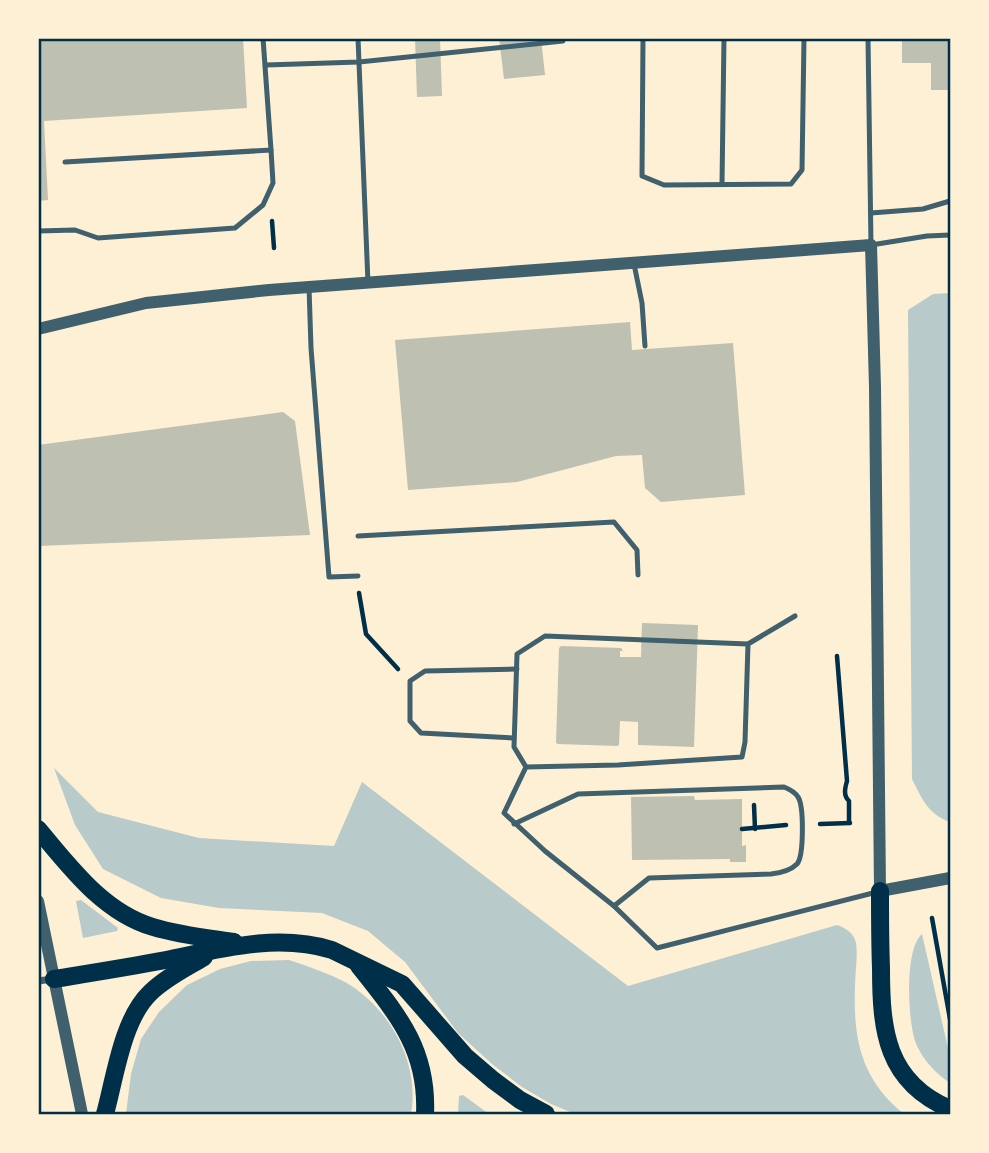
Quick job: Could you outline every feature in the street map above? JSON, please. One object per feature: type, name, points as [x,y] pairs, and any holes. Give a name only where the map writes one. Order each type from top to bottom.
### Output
[{"type":"main road","points":[[38,829],[91,889],[133,918],[151,927],[173,933],[251,944]]},
{"type":"main road","points":[[880,891],[881,1004],[890,1048],[898,1067],[910,1084],[950,1109]]},
{"type":"main road","points":[[46,980],[251,944],[310,944],[332,950],[402,985],[465,1056],[520,1100],[546,1115]]},
{"type":"main road","points":[[106,1115],[126,1033],[140,1005],[161,984],[215,950]]},
{"type":"main road","points":[[354,960],[398,1016],[409,1035],[424,1077],[425,1115]]},
{"type":"street","points":[[38,329],[146,303],[269,290],[871,245],[880,891],[950,878]]},
{"type":"street","points":[[38,901],[46,980],[82,1115]]},
{"type":"lane","points":[[38,232],[75,230],[98,238],[235,228],[263,205],[273,183],[263,38]]},
{"type":"lane","points":[[358,38],[368,283]]},
{"type":"lane","points":[[266,65],[359,62],[563,41],[563,38]]},
{"type":"lane","points":[[643,38],[642,176],[664,185],[791,184],[802,170],[804,38]]},
{"type":"lane","points":[[722,184],[724,38]]},
{"type":"lane","points":[[869,38],[871,245],[950,234]]},
{"type":"lane","points":[[65,162],[271,149]]},
{"type":"lane","points":[[871,213],[923,209],[950,201]]},
{"type":"lane","points":[[634,264],[642,303],[645,346]]},
{"type":"lane","points":[[309,287],[311,348],[329,577],[358,576]]},
{"type":"lane","points":[[358,536],[614,522],[637,550],[638,575]]},
{"type":"lane","points":[[526,767],[514,747],[517,654],[545,636],[748,643],[795,616]]},
{"type":"lane","points":[[526,767],[618,765],[742,757],[745,742],[748,643]]},
{"type":"lane","points":[[514,738],[421,733],[410,721],[410,681],[425,671],[517,669]]},
{"type":"lane","points":[[526,767],[504,813],[545,851],[614,906],[657,948],[880,891]]},
{"type":"lane","points":[[514,824],[578,794],[785,787],[798,798],[802,824],[800,858],[796,865],[782,873],[771,874],[649,878],[614,906]]},
{"type":"path","points":[[272,221],[274,248]]},
{"type":"path","points":[[357,585],[366,634],[410,681]]},
{"type":"path","points":[[808,824],[852,823],[849,802],[844,791],[847,780],[837,656]]},
{"type":"path","points":[[743,829],[793,824]]},
{"type":"path","points":[[932,918],[950,1019]]},
{"type":"shaded area","points":[[950,293],[950,822],[931,810],[912,779],[908,310],[933,294]]},
{"type":"shaded area","points":[[54,768],[98,812],[199,838],[334,846],[362,782],[628,986],[840,926],[851,934],[856,943],[856,1024],[863,1057],[878,1087],[904,1114],[575,1114],[522,1087],[492,1064],[458,1033],[405,962],[368,931],[322,913],[219,908],[161,898],[103,869],[75,825]]},
{"type":"shaded area","points":[[81,900],[118,928],[117,931],[83,938],[76,901]]},
{"type":"shaded area","points":[[922,934],[950,1057],[950,1083],[925,1059],[915,1041],[913,1031],[909,1001],[910,969],[916,942]]},
{"type":"shaded area","points":[[289,960],[345,982],[376,1006],[398,1039],[406,1057],[413,1095],[411,1114],[126,1114],[131,1074],[141,1039],[159,1012],[187,985],[220,969],[251,961]]},
{"type":"shaded area","points":[[463,1095],[489,1114],[458,1114],[459,1096]]},
{"type":"building","points":[[38,38],[243,38],[247,108],[44,121],[48,200],[38,201]]},
{"type":"building","points":[[415,38],[440,38],[442,96],[417,97]]},
{"type":"building","points":[[499,38],[541,38],[545,75],[504,79]]},
{"type":"building","points":[[902,38],[950,38],[950,90],[931,90],[931,63],[902,63]]},
{"type":"building","points":[[630,322],[632,350],[733,343],[745,495],[661,502],[645,488],[642,455],[616,456],[517,482],[408,490],[395,340]]},
{"type":"building","points":[[283,412],[295,421],[310,535],[38,546],[38,445]]},
{"type":"building","points":[[642,623],[698,625],[694,747],[638,745],[638,722],[620,721],[617,746],[556,743],[559,648],[621,648],[623,651],[620,651],[620,657],[641,657]]},
{"type":"building","points":[[694,796],[695,800],[742,799],[742,846],[746,845],[746,862],[730,862],[730,859],[632,860],[631,797]]}]
